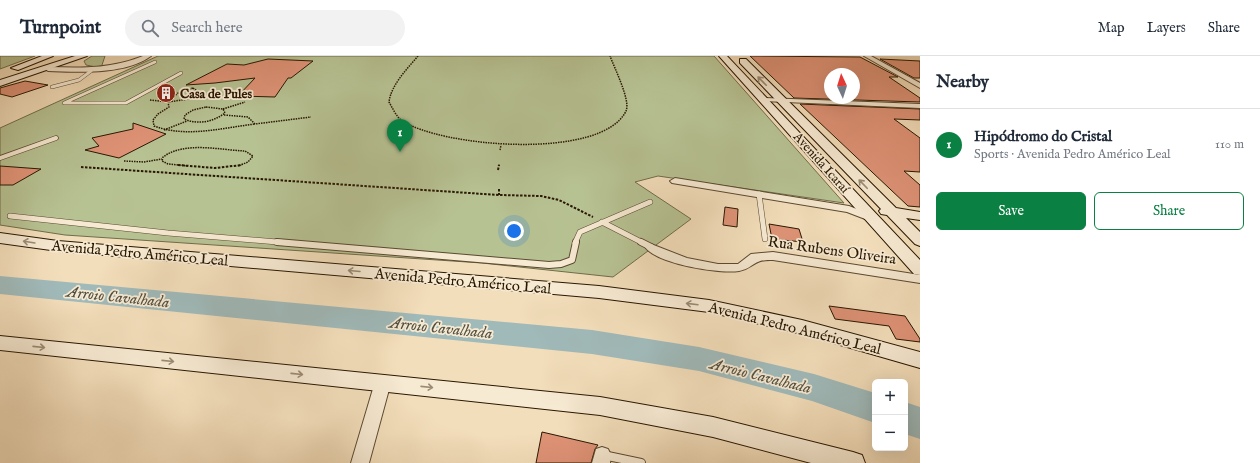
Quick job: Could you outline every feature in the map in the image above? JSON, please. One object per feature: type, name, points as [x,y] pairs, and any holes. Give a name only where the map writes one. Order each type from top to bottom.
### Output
[{"type":"main road","points":[[0,74],[49,56]]},
{"type":"main road","points":[[0,83],[48,69],[82,56]]},
{"type":"main road","name":"Avenida Icaraí","points":[[723,56],[920,270]]},
{"type":"main road","name":"Avenida Icaraí","points":[[737,56],[920,241]]},
{"type":"main road","points":[[26,64],[26,67],[30,69],[48,69]]},
{"type":"main road","points":[[868,213],[890,212],[920,216]]},
{"type":"main road","points":[[868,213],[901,222],[920,225]]},
{"type":"main road","name":"Avenida Pedro Américo Leal","points":[[0,238],[58,246],[599,292],[709,306],[802,327],[920,360]]},
{"type":"main road","points":[[0,343],[383,382],[600,406],[713,427],[853,463]]},
{"type":"street","points":[[82,56],[77,62],[78,66],[91,71]]},
{"type":"street","points":[[48,69],[91,71],[120,67],[148,56]]},
{"type":"street","points":[[867,56],[920,86]]},
{"type":"street","points":[[765,100],[920,106]]},
{"type":"street","points":[[675,181],[868,213]]},
{"type":"street","name":"Rua Rubens Oliveira","points":[[651,247],[668,257],[686,262],[726,268],[743,266],[756,257],[774,256],[920,278]]},
{"type":"street","points":[[360,463],[383,382]]},
{"type":"lane","points":[[154,62],[64,103],[126,103],[182,72]]},
{"type":"lane","points":[[52,87],[83,78],[89,75],[91,71]]},
{"type":"lane","points":[[0,158],[56,138]]},
{"type":"lane","points":[[759,194],[765,239]]},
{"type":"lane","points":[[10,216],[168,232],[549,265],[564,264],[571,261],[575,255],[575,239],[580,232],[650,202]]},
{"type":"lane","points":[[602,222],[651,247]]},
{"type":"lane","points":[[601,459],[641,463]]},
{"type":"path","points":[[418,56],[391,94],[390,106],[396,115],[416,127],[435,134],[466,141],[501,145],[529,145],[570,140],[592,135],[615,124],[624,116],[627,107],[610,56]]},
{"type":"path","points":[[133,99],[168,102],[202,97],[200,93],[193,88],[178,93],[168,102]]},
{"type":"path","points":[[168,102],[169,107],[158,114],[153,120],[154,126],[174,133],[311,117]]},
{"type":"path","points":[[188,121],[184,119],[185,115],[193,110],[206,107],[223,109],[245,102]]},
{"type":"path","points":[[223,109],[225,111],[223,115]]},
{"type":"path","points":[[162,130],[188,121],[203,121],[223,115],[248,117],[255,124]]},
{"type":"path","points":[[500,150],[501,145]]},
{"type":"path","points":[[124,161],[144,162],[162,159],[170,152],[192,148],[245,152],[253,156],[247,163],[224,168],[168,164],[162,161],[162,159]]},
{"type":"path","points":[[498,164],[498,170]]},
{"type":"path","points":[[81,167],[499,195],[541,196],[559,200],[602,222]]},
{"type":"path","points":[[499,189],[499,195]]},
{"type":"green space","points":[[0,56],[35,56],[0,69]]},
{"type":"green space","points":[[92,56],[105,56],[101,68],[86,65],[84,61]]},
{"type":"green space","points":[[158,56],[714,56],[844,203],[658,176],[635,182],[691,219],[613,277],[482,263],[65,235],[0,225],[0,128]]},
{"type":"building","points":[[750,56],[860,57],[898,77],[889,77],[920,98],[920,102],[860,100],[860,68],[824,68],[824,99],[794,98]]},
{"type":"building","points":[[268,59],[313,61],[291,78],[288,78],[275,97],[238,96],[255,78],[186,85],[227,64],[244,65]]},
{"type":"building","points":[[880,59],[920,61],[920,78],[914,78]]},
{"type":"building","points":[[25,81],[48,85],[12,97],[0,94],[0,88]]},
{"type":"building","points":[[800,104],[920,109],[920,120],[894,119],[920,138],[920,172],[904,171],[920,185],[920,207],[908,206]]},
{"type":"building","points":[[133,123],[166,134],[119,158],[85,150],[99,146],[92,138],[133,129]]},
{"type":"building","points":[[0,166],[41,169],[13,185],[0,185]]},
{"type":"building","points":[[725,207],[738,209],[737,227],[723,225]]},
{"type":"building","points":[[769,224],[799,229],[803,242],[772,239]]},
{"type":"building","points":[[829,306],[905,316],[920,339],[920,342],[896,339],[889,326],[835,319]]},
{"type":"building","points":[[542,432],[598,445],[595,449],[591,463],[536,463]]},
{"type":"waterway","name":"Arroio Cavalhada","points":[[0,285],[592,342],[699,359],[814,388],[872,407]]},
{"type":"waterway","name":"Arroio Cavalhada","points":[[908,419],[920,423]]},
{"type":"place","name":"Casa de Pules","points":[[166,93]]},
{"type":"place","name":"Hipódromo do Cristal","points":[[400,152]]}]
